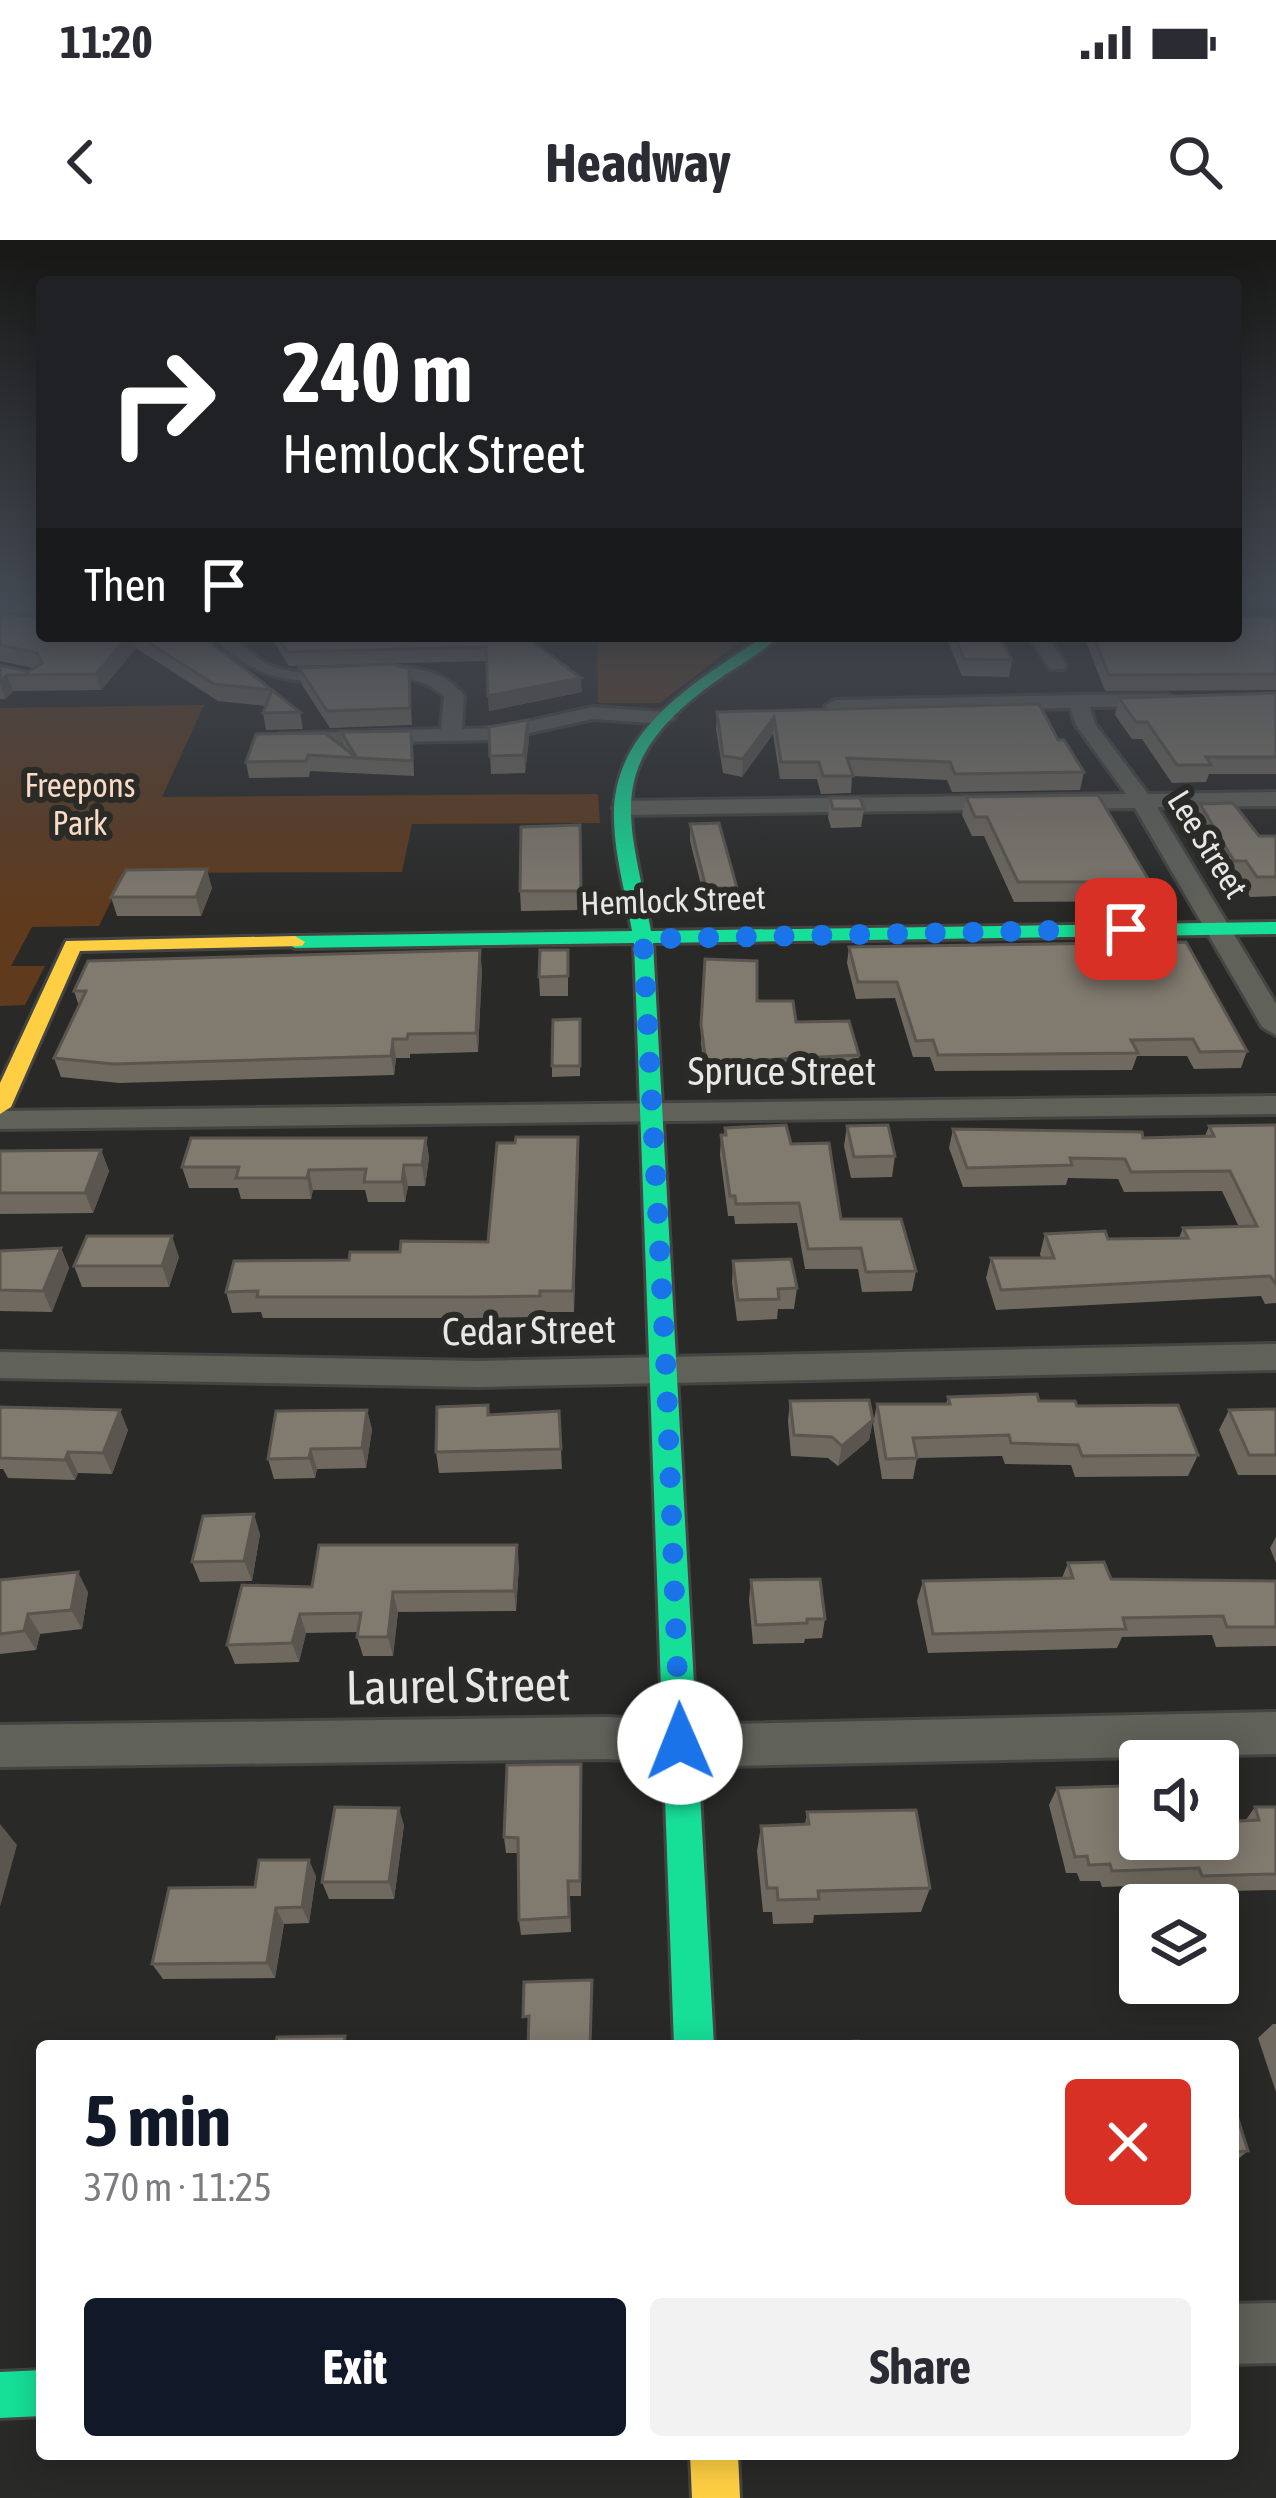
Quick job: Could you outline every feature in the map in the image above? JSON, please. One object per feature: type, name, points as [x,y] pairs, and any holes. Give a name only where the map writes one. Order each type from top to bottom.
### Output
[{"type":"street","points":[[451,735],[453,706]]},
{"type":"street","points":[[680,706],[637,750],[624,778],[623,808],[643,939],[694,2040]]},
{"type":"street","name":"Lee Street","points":[[1082,706],[1086,725],[1143,802],[1276,1027]]},
{"type":"street","points":[[259,739],[524,730],[592,713],[665,718]]},
{"type":"street","points":[[623,808],[1276,800]]},
{"type":"street","name":"Hemlock Street","points":[[0,1107],[73,945],[1276,928]]},
{"type":"street","name":"Spruce Street","points":[[0,1120],[1276,1105]]},
{"type":"street","name":"Cedar Street","points":[[0,1365],[193,1375],[1276,1357]]},
{"type":"street","name":"Laurel Street","points":[[0,1746],[606,1738],[729,1744],[1276,1733]]},
{"type":"street","points":[[1239,2334],[1276,2333]]},
{"type":"street","points":[[0,2395],[36,2392]]},
{"type":"street","points":[[714,2460],[716,2498]]},
{"type":"green space","name":"Freepons Park","points":[[203,706],[162,797],[598,794],[600,823],[412,824],[402,872],[125,873],[99,926],[32,927],[11,966],[45,966],[25,1005],[0,1006],[0,708]]},
{"type":"building","points":[[266,706],[293,706],[300,712],[263,713]]},
{"type":"building","points":[[324,706],[410,706],[410,708],[327,711]]},
{"type":"building","points":[[1040,706],[1058,740],[1064,740],[1084,772],[955,774],[950,762],[847,758],[853,776],[823,776],[819,762],[781,762],[774,717],[743,759],[723,756],[717,712]]},
{"type":"building","points":[[1125,706],[1276,706],[1276,757],[1206,757],[1211,765],[1177,765],[1147,722],[1136,722]]},
{"type":"building","points":[[528,720],[524,755],[490,756],[489,727]]},
{"type":"building","points":[[411,731],[412,761],[357,758],[341,732]]},
{"type":"building","points":[[325,733],[357,758],[308,755],[306,761],[246,762],[256,734]]},
{"type":"building","points":[[1098,795],[1150,882],[1018,882],[987,817],[975,817],[966,797]]},
{"type":"building","points":[[830,798],[860,798],[864,809],[833,809]]},
{"type":"building","points":[[1233,803],[1259,836],[1276,836],[1276,877],[1257,877],[1246,861],[1234,861],[1200,804]]},
{"type":"building","points":[[719,823],[737,888],[706,888],[690,824]]},
{"type":"building","points":[[580,825],[581,891],[520,891],[521,827]]},
{"type":"building","points":[[207,869],[196,897],[111,897],[126,870]]},
{"type":"building","points":[[1186,942],[1247,1051],[1200,1052],[1193,1039],[1131,1040],[1138,1053],[938,1055],[933,1040],[916,1041],[897,982],[858,982],[849,947]]},
{"type":"building","points":[[480,950],[476,1033],[408,1034],[407,1039],[393,1039],[391,1056],[113,1064],[54,1058],[86,991],[74,991],[88,961]]},
{"type":"building","points":[[540,950],[568,950],[568,976],[539,977]]},
{"type":"building","points":[[705,959],[757,961],[757,1001],[793,1001],[796,1022],[849,1021],[859,1055],[706,1063],[701,1025]]},
{"type":"building","points":[[580,1019],[580,1066],[552,1066],[553,1020]]},
{"type":"building","points":[[786,1125],[791,1144],[829,1143],[841,1219],[901,1219],[916,1271],[866,1272],[861,1248],[808,1249],[799,1203],[736,1204],[735,1196],[730,1196],[721,1135],[726,1135],[725,1128]]},
{"type":"building","points":[[888,1125],[895,1156],[854,1157],[847,1126]]},
{"type":"building","points":[[1276,1125],[1276,1284],[1270,1276],[1001,1290],[991,1258],[1054,1258],[1045,1234],[1105,1231],[1108,1239],[1188,1238],[1183,1228],[1257,1226],[1230,1171],[1131,1172],[1125,1159],[1070,1158],[1072,1165],[967,1168],[953,1129],[1142,1132],[1143,1138],[1214,1136],[1209,1126]]},
{"type":"building","points":[[516,1137],[578,1137],[573,1291],[469,1297],[257,1297],[258,1291],[226,1292],[234,1261],[349,1260],[350,1252],[400,1252],[401,1241],[488,1242],[497,1143],[515,1143]]},
{"type":"building","points":[[191,1138],[426,1138],[422,1165],[404,1165],[402,1182],[364,1182],[366,1169],[309,1170],[307,1178],[236,1178],[239,1167],[182,1167]]},
{"type":"building","points":[[101,1150],[85,1193],[0,1193],[0,1151]]},
{"type":"building","points":[[87,1236],[172,1236],[162,1266],[74,1266]]},
{"type":"building","points":[[61,1248],[43,1291],[0,1290],[0,1251]]},
{"type":"building","points":[[791,1259],[797,1288],[778,1289],[779,1299],[738,1300],[733,1261]]},
{"type":"building","points":[[1037,1394],[1039,1401],[1075,1401],[1077,1406],[1178,1405],[1198,1455],[1082,1456],[1078,1445],[1011,1443],[1009,1435],[913,1438],[917,1458],[886,1459],[877,1404],[950,1404],[948,1397]]},
{"type":"building","points":[[869,1400],[873,1420],[842,1446],[832,1437],[794,1435],[790,1401]]},
{"type":"building","points":[[488,1405],[488,1415],[559,1411],[561,1449],[436,1452],[437,1407]]},
{"type":"building","points":[[0,1407],[120,1410],[103,1453],[68,1452],[65,1460],[0,1458]]},
{"type":"building","points":[[1276,1409],[1276,1455],[1249,1455],[1229,1410]]},
{"type":"building","points":[[367,1410],[362,1448],[311,1449],[309,1458],[268,1459],[276,1411]]},
{"type":"building","points":[[254,1514],[244,1561],[192,1562],[203,1516]]},
{"type":"building","points":[[319,1545],[517,1545],[514,1591],[393,1592],[388,1637],[357,1637],[361,1613],[300,1614],[292,1643],[227,1645],[242,1585],[312,1587]]},
{"type":"building","points":[[1104,1562],[1111,1579],[1276,1581],[1276,1627],[1227,1627],[1223,1616],[1123,1618],[1126,1629],[933,1634],[923,1581],[1073,1578],[1068,1563]]},
{"type":"building","points":[[78,1572],[71,1610],[28,1614],[24,1631],[0,1634],[0,1580]]},
{"type":"building","points":[[820,1579],[825,1619],[756,1625],[751,1580]]},
{"type":"building","points":[[581,1764],[580,1881],[568,1881],[569,1917],[519,1920],[518,1838],[504,1837],[507,1765]]},
{"type":"building","points":[[1119,1786],[1119,1860],[1239,1860],[1239,1821],[1259,1820],[1255,1807],[1276,1807],[1276,1874],[1202,1876],[1199,1868],[1112,1871],[1110,1864],[1089,1865],[1087,1856],[1075,1857],[1057,1788]]},
{"type":"building","points":[[335,1807],[399,1808],[389,1882],[322,1882]]},
{"type":"building","points":[[916,1810],[930,1888],[818,1891],[819,1899],[778,1900],[777,1888],[767,1888],[761,1826],[809,1824],[807,1812]]},
{"type":"building","points":[[259,1860],[309,1860],[302,1907],[276,1908],[267,1963],[152,1964],[169,1888],[255,1887]]},
{"type":"building","points":[[592,1980],[590,2040],[528,2040],[524,1982]]},
{"type":"building","points":[[345,2036],[345,2040],[277,2037]]},
{"type":"building","points":[[1239,2122],[1248,2151],[1239,2152]]},
{"type":"traffic: fast","points":[[676,706],[632,759],[622,802],[624,841],[643,939],[694,2040]]},
{"type":"traffic: fast","points":[[295,942],[1276,928]]},
{"type":"traffic: fast","points":[[0,2395],[36,2393]]},
{"type":"traffic: slow","points":[[0,1107],[73,945],[295,942]]},
{"type":"traffic: slow","points":[[714,2460],[716,2498]]},
{"type":"route","points":[[680,1742],[643,939],[1126,929]]}]
